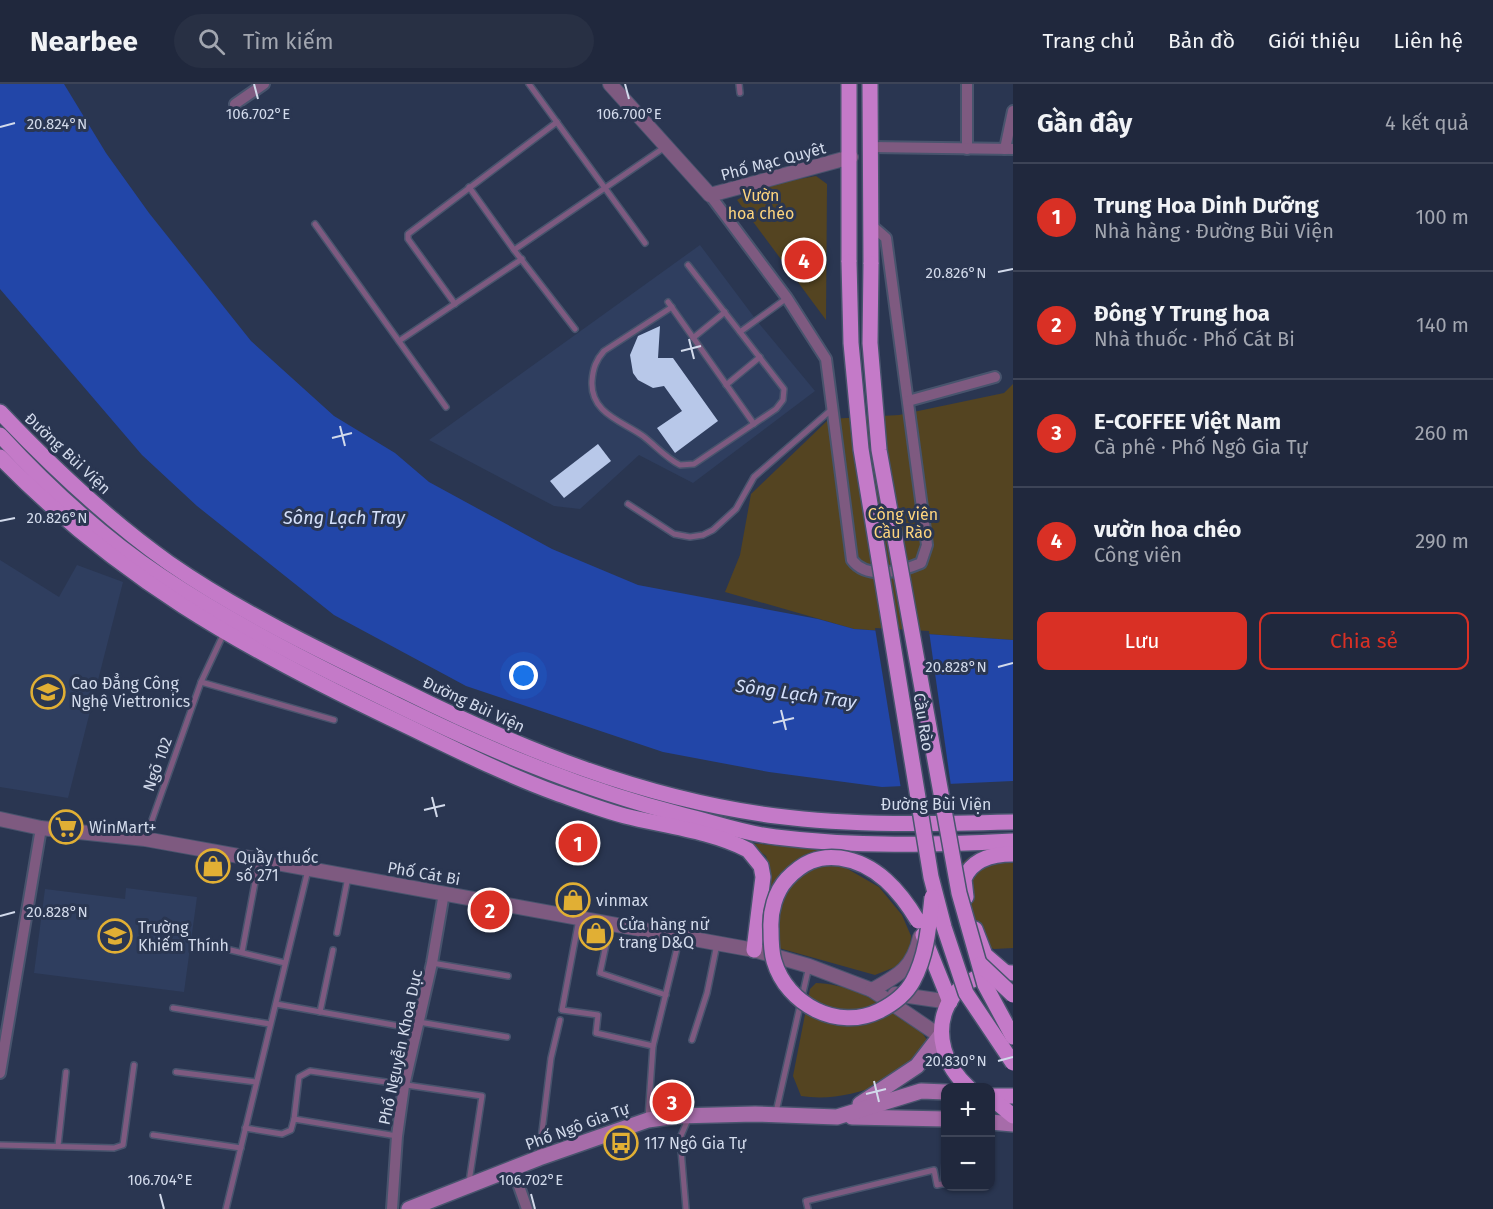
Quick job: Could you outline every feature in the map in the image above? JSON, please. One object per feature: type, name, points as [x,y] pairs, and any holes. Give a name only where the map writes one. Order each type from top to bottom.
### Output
[{"type":"main road","name":"Cầu Rào","points":[[849,84],[851,343],[861,449],[933,888],[966,993],[1013,1063]]},
{"type":"main road","name":"Cầu Rào","points":[[870,84],[870,343],[879,450],[959,893],[985,986],[1013,1037]]},
{"type":"main road","name":"Đường Bùi Viện","points":[[0,412],[41,455],[123,528],[211,590],[396,687],[491,733],[557,761],[638,787],[698,802],[776,816],[875,822],[1013,822]]},
{"type":"main road","name":"Đường Bùi Viện","points":[[0,435],[67,502],[159,575],[204,604],[311,662],[484,747],[624,808],[773,837],[870,845],[1013,841]]},
{"type":"main road","name":"Đường Bùi Viện","points":[[0,457],[71,525],[124,567],[225,633],[360,704],[498,770],[738,845],[756,857],[763,877],[754,950]]},
{"type":"main road","points":[[1011,973],[985,955],[966,896],[964,879],[974,864],[983,859],[1013,854]]},
{"type":"main road","points":[[933,888],[925,950],[918,970],[902,995],[872,1014],[848,1018],[814,1010],[791,990],[774,962],[771,919],[774,903],[783,883],[809,861],[824,857],[838,858],[870,866],[901,895],[920,926],[950,1002]]},
{"type":"main road","points":[[979,962],[1013,995]]},
{"type":"main road","points":[[964,1083],[954,1074],[944,1057],[940,1036],[942,1018],[960,989],[974,980],[1011,973]]},
{"type":"main road","points":[[837,1117],[906,1075],[928,1054],[940,1036]]},
{"type":"main road","name":"Phố Ngô Gia Tự","points":[[409,1209],[539,1158],[648,1120],[690,1115],[776,1114],[837,1117],[921,1091],[941,1092]]},
{"type":"main road","points":[[995,1096],[1013,1096]]},
{"type":"main road","points":[[995,1100],[1013,1116]]},
{"type":"main road","points":[[837,1117],[941,1119]]},
{"type":"main road","points":[[995,1122],[1013,1124]]},
{"type":"street","points":[[235,104],[264,84]]},
{"type":"street","name":"Phố Mạc Quyêt","points":[[610,84],[710,195],[851,156]]},
{"type":"street","points":[[967,84],[967,148]]},
{"type":"street","points":[[870,147],[1009,149],[1013,111]]},
{"type":"street","points":[[710,195],[787,298],[826,359],[852,560],[857,567],[870,573],[912,567],[921,563],[926,555],[927,545],[886,238],[871,225]]},
{"type":"street","points":[[908,400],[995,377]]},
{"type":"street","name":"Phố Cát Bi","points":[[0,819],[41,828],[145,839],[754,950],[809,966],[872,990],[950,1002]]},
{"type":"street","points":[[0,1073],[2,1039],[41,828]]},
{"type":"street","name":"Phố Nguyễn Khoa Dục","points":[[392,1209],[397,1136],[404,1086],[432,963],[444,892]]},
{"type":"street","points":[[872,990],[906,970],[917,952],[920,926]]},
{"type":"street","name":"Phố Cát Bi","points":[[872,990],[940,1036]]},
{"type":"street","points":[[513,1169],[527,1209]]},
{"type":"lane","points":[[528,84],[645,243]]},
{"type":"lane","points":[[739,84],[740,93]]},
{"type":"lane","points":[[455,304],[408,239],[408,234],[557,122]]},
{"type":"lane","points":[[514,250],[665,147]]},
{"type":"lane","points":[[469,187],[575,329]]},
{"type":"lane","points":[[315,224],[446,407]]},
{"type":"lane","points":[[399,341],[522,259]]},
{"type":"lane","points":[[688,265],[783,389],[785,395],[776,409],[754,424],[694,464],[684,466],[671,461],[654,444],[605,413],[595,399],[592,385],[597,359],[604,351],[670,304],[754,424]]},
{"type":"lane","points":[[740,332],[787,298]]},
{"type":"lane","points":[[693,338],[725,312]]},
{"type":"lane","points":[[726,384],[760,357]]},
{"type":"lane","points":[[628,504],[674,534],[690,537],[703,535],[713,530],[736,509],[754,477],[832,408]]},
{"type":"lane","name":"Ngõ 102","points":[[145,839],[201,682],[225,633]]},
{"type":"lane","points":[[201,682],[334,720]]},
{"type":"lane","points":[[242,952],[259,861]]},
{"type":"lane","points":[[226,1209],[308,870]]},
{"type":"lane","points":[[337,933],[348,877]]},
{"type":"lane","points":[[579,917],[562,1010],[598,1015],[596,1033],[653,1046]]},
{"type":"lane","points":[[610,924],[600,973],[666,995]]},
{"type":"lane","points":[[648,1120],[653,1046],[680,936]]},
{"type":"lane","points":[[193,941],[285,963]]},
{"type":"lane","points":[[692,1040],[707,993],[717,944]]},
{"type":"lane","points":[[320,1012],[333,950]]},
{"type":"lane","points":[[432,963],[508,976]]},
{"type":"lane","points":[[776,1114],[809,966]]},
{"type":"lane","points":[[276,1004],[417,1026],[507,1037]]},
{"type":"lane","points":[[173,1008],[270,1024]]},
{"type":"lane","points":[[539,1158],[551,1058],[560,1020]]},
{"type":"lane","points":[[0,1145],[114,1148],[123,1145],[134,1065]]},
{"type":"lane","points":[[245,1128],[282,1134],[291,1130],[297,1083],[304,1072],[310,1071],[482,1096],[469,1187]]},
{"type":"lane","points":[[58,1146],[66,1072]]},
{"type":"lane","points":[[176,1072],[256,1082]]},
{"type":"lane","points":[[686,1209],[680,1138],[690,1115]]},
{"type":"lane","points":[[294,1119],[397,1136]]},
{"type":"lane","points":[[153,1135],[241,1148]]},
{"type":"lane","points":[[808,1209],[806,1201],[934,1170],[937,1185],[941,1184]]},
{"type":"shaded area","points":[[700,245],[757,321],[815,391],[693,483],[639,455],[580,509],[554,506],[429,440]]},
{"type":"shaded area","name":"Cao Đẳng Công Nghệ Viettronics","points":[[0,560],[59,597],[77,565],[123,582],[68,798],[0,787]]},
{"type":"shaded area","name":"Trường Khiếm Thính","points":[[126,888],[197,897],[184,992],[34,973],[45,889],[125,899]]},
{"type":"green space","name":"Vườn hoa chéo","points":[[816,176],[827,184],[826,320],[737,200],[760,186]]},
{"type":"green space","name":"Công viên Cầu Rào","points":[[1013,384],[1013,640],[854,629],[725,592],[740,555],[751,494],[829,419],[899,415],[1004,393]]},
{"type":"green space","points":[[748,843],[820,849],[846,868],[879,887],[902,915],[911,936],[910,950],[900,965],[875,975],[768,945],[763,940],[771,876],[766,856]]},
{"type":"green space","points":[[1013,846],[1013,948],[994,949],[976,941],[957,870],[968,858],[982,851]]},
{"type":"green space","points":[[816,983],[846,988],[880,1002],[910,1021],[922,1032],[929,1044],[905,1070],[873,1087],[836,1096],[801,1096],[793,1076],[810,989]]},
{"type":"water","name":"Sông Lạch Tray","points":[[0,84],[64,84],[106,153],[149,213],[251,341],[334,416],[395,453],[429,482],[552,549],[638,585],[818,619],[854,629],[1013,640],[1013,781],[882,787],[769,772],[663,752],[466,686],[334,615],[197,506],[142,455],[0,289]]},
{"type":"pier","points":[[875,628],[929,631],[951,786],[901,789]]},
{"type":"building","points":[[660,326],[658,358],[673,358],[718,421],[675,453],[657,428],[682,411],[664,386],[653,388],[638,380],[633,373],[630,355],[638,336]]},
{"type":"building","points":[[598,444],[611,461],[564,498],[550,481]]},
{"type":"place","name":"vườn hoa chéo","points":[[804,260]]},
{"type":"place","name":"Cao Đẳng Công Nghệ Viettronics","points":[[48,692]]},
{"type":"place","name":"WinMart+","points":[[66,827]]},
{"type":"place","name":"Trung Hoa Dinh Dưỡng","points":[[578,843]]},
{"type":"place","name":"Quầy thuốc số 271","points":[[213,866]]},
{"type":"place","name":"vinmax","points":[[573,900]]},
{"type":"place","name":"Đông Y Trung hoa","points":[[490,910]]},
{"type":"place","name":"Cửa hàng nữ trang D&Q","points":[[596,933]]},
{"type":"place","name":"Trường Khiếm Thính","points":[[115,936]]},
{"type":"place","name":"E-COFFEE Việt Nam","points":[[672,1102]]},
{"type":"place","name":"117 Ngô Gia Tự","points":[[621,1143]]}]
